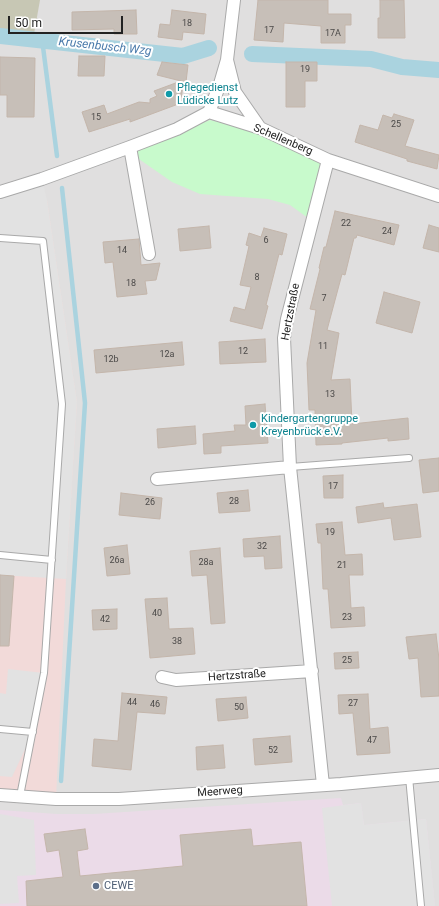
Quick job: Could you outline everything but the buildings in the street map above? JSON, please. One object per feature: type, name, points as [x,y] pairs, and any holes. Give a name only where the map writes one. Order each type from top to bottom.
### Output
[{"type":"street","points":[[0,192],[42,179],[130,147],[177,129],[209,112],[220,84],[227,60],[234,0]]},
{"type":"street","points":[[227,60],[235,92],[260,128]]},
{"type":"street","name":"Schellenberg","points":[[209,112],[260,128],[328,160],[439,196]]},
{"type":"street","points":[[130,147],[149,254]]},
{"type":"street","name":"Hertzstraße","points":[[323,785],[290,468],[284,338],[287,319],[328,160]]},
{"type":"street","points":[[157,479],[290,468]]},
{"type":"street","name":"Hertzstraße","points":[[162,677],[176,680],[312,671]]},
{"type":"street","name":"Meerweg","points":[[0,795],[56,799],[119,799],[323,785],[439,775]]},
{"type":"lane","points":[[0,238],[43,241],[62,404],[44,673],[20,796]]},
{"type":"lane","points":[[290,468],[409,458]]},
{"type":"lane","points":[[0,555],[52,560]]},
{"type":"lane","points":[[0,729],[33,732]]},
{"type":"lane","points":[[409,777],[421,906]]},
{"type":"shaded area","points":[[0,0],[439,0],[439,906],[0,906]]},
{"type":"shaded area","points":[[0,0],[40,0],[34,34],[0,31]]},
{"type":"shaded area","points":[[42,179],[47,200],[77,402],[66,579],[0,575],[0,191]]},
{"type":"shaded area","points":[[0,192],[47,200],[77,402],[66,579],[56,799],[0,795]]},
{"type":"shaded area","points":[[8,669],[44,673],[33,732],[12,777],[0,776],[0,693],[6,694]]},
{"type":"shaded area","points":[[341,798],[343,805],[361,803],[364,825],[426,819],[435,906],[0,906],[0,810],[57,814],[94,814]]},
{"type":"shaded area","points":[[361,803],[364,825],[426,819],[435,906],[332,906],[322,808]]},
{"type":"shaded area","points":[[0,814],[34,820],[36,875],[17,876],[19,903],[0,904]]},
{"type":"green space","points":[[210,120],[245,129],[325,162],[308,218],[290,205],[268,199],[200,194],[172,182],[136,157],[135,151]]},
{"type":"waterway","name":"Krusenbusch Wzg","points":[[0,36],[183,56],[209,48]]},
{"type":"waterway","points":[[42,39],[57,156]]},
{"type":"waterway","name":"Krusenbusch Wzg","points":[[252,54],[371,59],[402,67],[439,70]]},
{"type":"waterway","points":[[61,781],[85,403],[62,188]]},
{"type":"place","name":"Pflegedienst Lüdicke Lutz","points":[[169,94]]},
{"type":"place","name":"Kindergartengruppe Kreyenbrück e.V.","points":[[253,425]]},
{"type":"place","name":"CEWE","points":[[96,886]]}]
